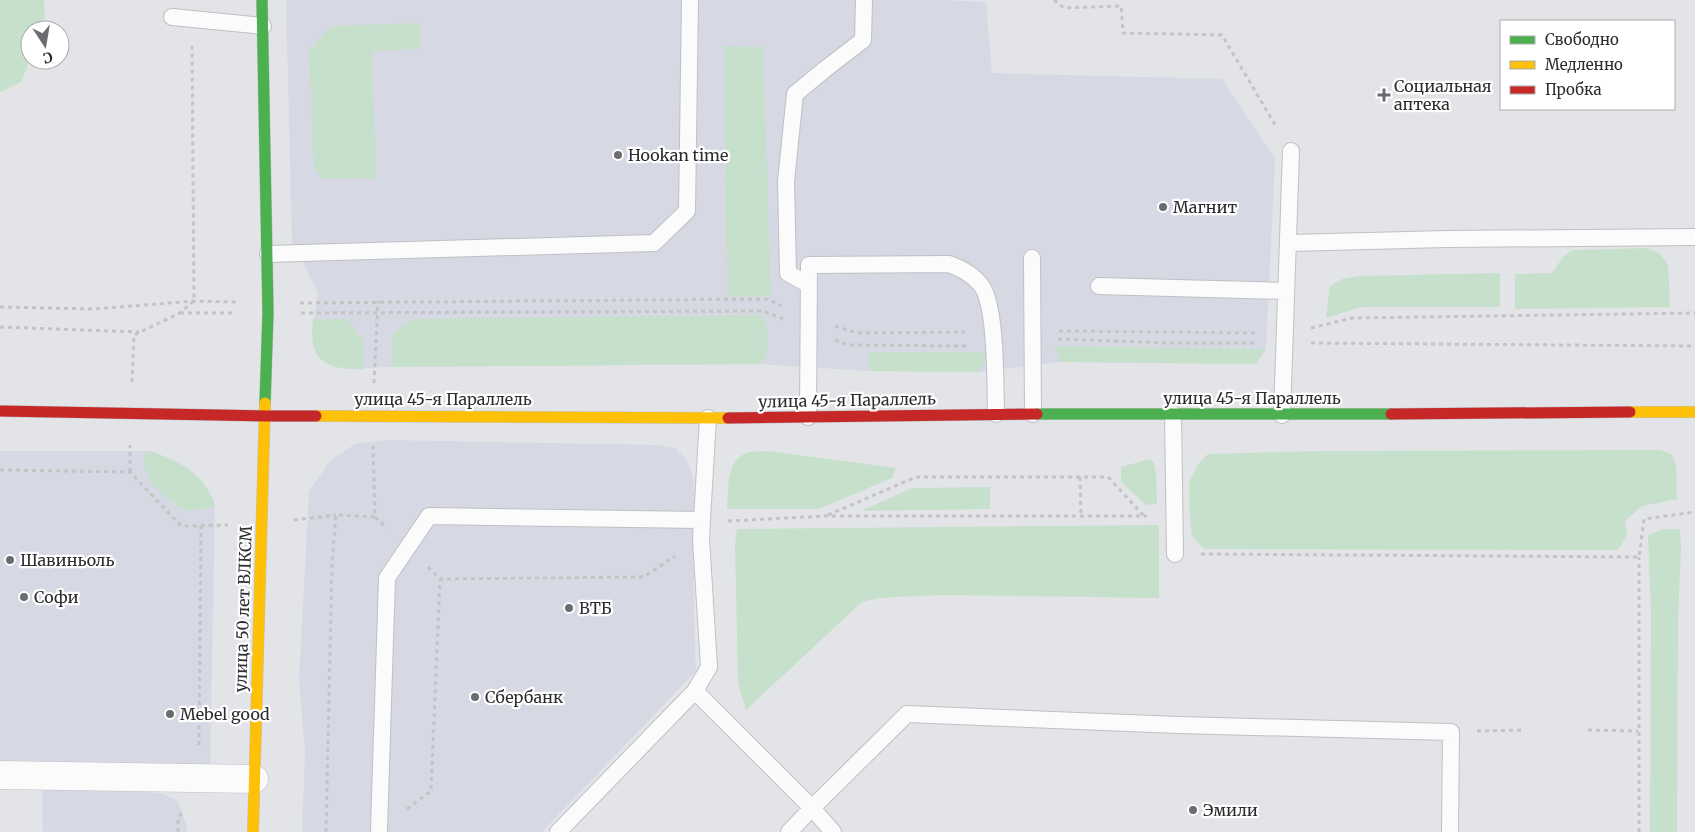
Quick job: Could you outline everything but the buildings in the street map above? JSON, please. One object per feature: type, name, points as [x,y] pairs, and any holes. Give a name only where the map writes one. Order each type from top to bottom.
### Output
[{"type":"main road","name":"улица 50 лет ВЛКСМ","points":[[253,832],[268,308],[262,0]]},
{"type":"main road","name":"улица 45-я Параллель","points":[[0,412],[265,416],[708,418],[996,414],[1282,415],[1695,412]]},
{"type":"street","points":[[0,775],[254,779]]},
{"type":"lane","points":[[268,254],[654,243],[687,211],[690,0]]},
{"type":"lane","points":[[809,285],[788,272],[786,181],[795,94],[863,40],[864,0]]},
{"type":"lane","points":[[172,17],[263,26]]},
{"type":"lane","points":[[1282,415],[1291,151]]},
{"type":"lane","points":[[1288,243],[1447,239],[1695,237]]},
{"type":"lane","points":[[1032,258],[1033,414]]},
{"type":"lane","points":[[808,417],[809,265],[949,264],[968,271],[981,285],[987,296],[993,338],[996,414]]},
{"type":"lane","points":[[1099,286],[1286,291]]},
{"type":"lane","points":[[1173,414],[1175,554]]},
{"type":"lane","points":[[558,832],[695,691],[709,667],[701,539],[708,418]]},
{"type":"lane","points":[[379,829],[386,578],[429,516],[702,520]]},
{"type":"lane","points":[[695,691],[812,808],[833,832]]},
{"type":"lane","points":[[789,832],[907,714],[1178,725],[1451,732],[1450,832]]},
{"type":"path","points":[[1054,0],[1064,8],[1121,6],[1123,33],[1222,35],[1291,151]]},
{"type":"path","points":[[181,526],[130,472],[131,414],[134,335],[180,314],[194,301],[192,19]]},
{"type":"path","points":[[180,314],[378,301],[767,299],[849,346],[974,346],[993,338]]},
{"type":"path","points":[[0,307],[94,310],[194,301],[268,308],[377,312],[763,311],[858,333],[993,338]]},
{"type":"path","points":[[375,516],[372,415],[378,301]]},
{"type":"path","points":[[1033,334],[1168,342],[1284,338],[1352,318],[1695,313]]},
{"type":"path","points":[[0,327],[140,332]]},
{"type":"path","points":[[1033,334],[1695,346]]},
{"type":"path","points":[[0,470],[130,472]]},
{"type":"path","points":[[825,516],[916,477],[1108,477],[1144,516]]},
{"type":"path","points":[[1080,477],[1081,516]]},
{"type":"path","points":[[1639,832],[1639,557],[1644,519],[1695,512]]},
{"type":"path","points":[[326,832],[332,563],[336,515],[375,516],[440,579],[644,577],[730,520],[825,516],[1175,516]]},
{"type":"path","points":[[178,832],[178,819],[198,779],[201,526]]},
{"type":"path","points":[[1175,554],[1639,557]]},
{"type":"path","points":[[432,791],[440,579]]},
{"type":"path","points":[[1451,732],[1524,730]]},
{"type":"path","points":[[1588,730],[1638,730]]},
{"type":"shaded area","points":[[286,0],[943,0],[986,2],[992,73],[1222,79],[1275,159],[1266,349],[1256,364],[1061,362],[977,372],[869,371],[759,364],[343,369],[329,365],[318,356],[313,345],[312,330],[318,293],[292,241]]},
{"type":"shaded area","points":[[385,440],[655,445],[675,448],[687,460],[694,481],[696,671],[542,832],[302,832],[305,752],[299,680],[309,491],[330,461],[355,444]]},
{"type":"shaded area","points":[[0,451],[150,451],[188,468],[201,481],[213,498],[215,507],[210,770],[0,770]]},
{"type":"shaded area","points":[[42,787],[132,789],[164,794],[178,801],[187,832],[43,832]]},
{"type":"green space","points":[[0,0],[44,0],[45,20],[20,20],[20,70],[26,70],[21,82],[0,92]]},
{"type":"green space","points":[[420,23],[421,48],[372,52],[376,178],[322,179],[314,169],[309,51],[331,26]]},
{"type":"green space","points":[[724,46],[763,47],[771,296],[727,297]]},
{"type":"green space","points":[[1648,248],[1659,253],[1668,264],[1670,307],[1515,309],[1515,274],[1552,273],[1563,257],[1573,250]]},
{"type":"green space","points":[[1500,273],[1500,307],[1361,307],[1326,318],[1330,286],[1342,279],[1358,276]]},
{"type":"green space","points":[[762,315],[767,326],[767,355],[759,364],[392,367],[392,336],[402,326],[416,319]]},
{"type":"green space","points":[[313,319],[347,319],[364,342],[364,369],[350,369],[329,365],[322,360],[313,345]]},
{"type":"green space","points":[[1054,346],[1266,349],[1256,364],[1061,362]]},
{"type":"green space","points":[[869,352],[985,352],[985,362],[977,372],[869,371]]},
{"type":"green space","points":[[1660,450],[1671,454],[1676,464],[1677,499],[1642,506],[1625,521],[1627,535],[1618,550],[1204,549],[1192,536],[1189,482],[1199,463],[1208,454],[1320,451]]},
{"type":"green space","points":[[150,451],[171,459],[199,478],[206,486],[215,507],[185,511],[162,494],[151,482],[147,474],[144,455]]},
{"type":"green space","points":[[768,451],[896,468],[892,478],[819,509],[727,509],[729,478],[738,458],[744,454]]},
{"type":"green space","points":[[1150,459],[1154,463],[1156,473],[1157,504],[1146,505],[1121,482],[1121,467]]},
{"type":"green space","points":[[990,487],[990,509],[861,511],[912,488]]},
{"type":"green space","points":[[1159,525],[1159,598],[942,595],[878,598],[862,602],[746,710],[738,683],[735,545],[737,529]]},
{"type":"green space","points":[[1664,529],[1680,529],[1681,549],[1678,619],[1677,832],[1650,832],[1651,611],[1648,535]]},
{"type":"traffic: fast","points":[[262,0],[268,313],[265,403]]},
{"type":"traffic: fast","points":[[1037,414],[1391,414]]},
{"type":"traffic: slow","points":[[253,832],[265,403]]},
{"type":"traffic: slow","points":[[1630,412],[1695,412]]},
{"type":"traffic: slow","points":[[316,416],[728,418]]},
{"type":"traffic: jam","points":[[0,411],[316,416]]},
{"type":"traffic: jam","points":[[1391,414],[1630,412]]},
{"type":"traffic: jam","points":[[728,418],[1037,414]]},
{"type":"place","name":"Социальная аптека","points":[[1384,95]]},
{"type":"place","name":"Hookan time","points":[[618,155]]},
{"type":"place","name":"Магнит","points":[[1163,207]]},
{"type":"place","name":"Шавиньоль","points":[[10,560]]},
{"type":"place","name":"Софи","points":[[24,597]]},
{"type":"place","name":"ВТБ","points":[[569,608]]},
{"type":"place","name":"Сбербанк","points":[[475,697]]},
{"type":"place","name":"Mebel good","points":[[170,714]]},
{"type":"place","name":"Эмили","points":[[1193,810]]}]
